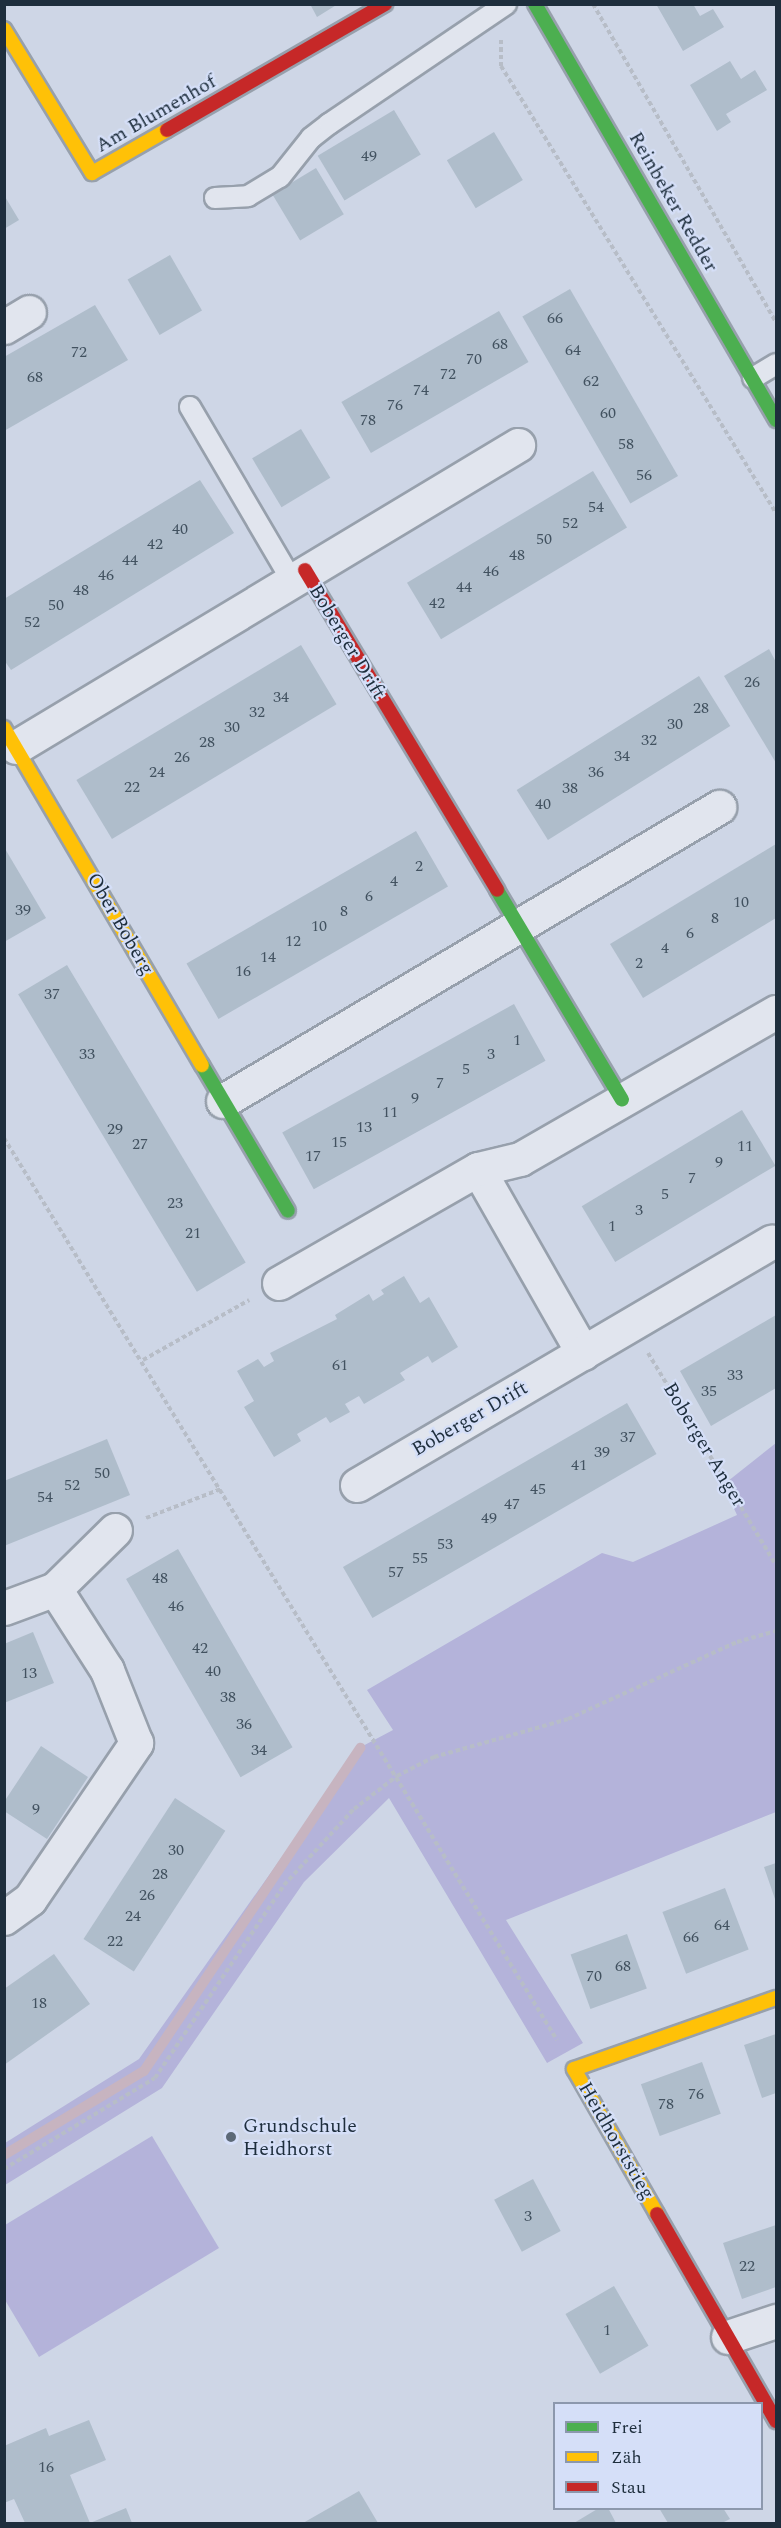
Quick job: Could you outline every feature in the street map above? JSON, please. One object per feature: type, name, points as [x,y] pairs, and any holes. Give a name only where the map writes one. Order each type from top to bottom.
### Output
[{"type":"street","name":"Am Blumenhof","points":[[4,29],[92,173],[385,4]]},
{"type":"street","name":"Reinbeker Redder","points":[[535,4],[777,420]]},
{"type":"street","name":"Boberger Drift","points":[[518,445],[298,575],[517,925],[622,1100]]},
{"type":"street","name":"Ober Boberg","points":[[288,1211],[10,737],[298,575]]},
{"type":"street","points":[[224,1101],[719,807]]},
{"type":"street","points":[[279,1283],[478,1169],[520,1159],[777,1012]]},
{"type":"street","points":[[478,1169],[583,1353]]},
{"type":"street","name":"Boberger Drift","points":[[357,1485],[772,1242]]},
{"type":"street","points":[[4,1608],[55,1589],[115,1530]]},
{"type":"street","points":[[4,1918],[30,1899],[136,1743],[107,1670],[55,1589]]},
{"type":"street","name":"Heidhorststieg","points":[[777,1998],[574,2069],[777,2421]]},
{"type":"street","points":[[728,2337],[777,2320]]},
{"type":"lane","points":[[215,198],[248,196],[280,177],[311,138],[329,124],[504,6]]},
{"type":"lane","points":[[753,378],[777,364]]},
{"type":"lane","points":[[190,406],[298,575]]},
{"type":"path","points":[[593,4],[777,322]]},
{"type":"path","points":[[504,6],[501,66],[777,513]]},
{"type":"path","points":[[4,1138],[397,1776],[574,2069]]},
{"type":"path","points":[[142,1360],[279,1283]]},
{"type":"path","name":"Boberger Anger","points":[[631,1324],[777,1565]]},
{"type":"path","points":[[115,1530],[221,1489]]},
{"type":"path","points":[[4,2169],[155,2078],[284,1885],[354,1809],[397,1776],[434,1757],[568,1719],[737,1642],[777,1630]]},
{"type":"shaded area","points":[[776,1443],[776,1812],[506,1920],[583,2043],[547,2063],[389,1798],[304,1882],[162,2088],[5,2185],[5,2143],[139,2059],[359,1748],[393,1730],[367,1690],[602,1553],[633,1562],[737,1515],[723,1485]]},
{"type":"shaded area","points":[[152,2136],[219,2248],[39,2357],[5,2300],[5,2225]]},
{"type":"building","points":[[310,4],[338,4],[317,17]]},
{"type":"building","points":[[656,4],[693,4],[700,16],[713,9],[724,27],[683,51]]},
{"type":"building","points":[[730,61],[741,79],[755,70],[767,90],[726,114],[731,122],[717,131],[690,85]]},
{"type":"building","points":[[394,110],[421,155],[344,200],[318,156]]},
{"type":"building","points":[[494,132],[523,180],[476,208],[447,160]]},
{"type":"building","points":[[316,168],[344,214],[300,241],[272,194]]},
{"type":"building","points":[[4,195],[19,220],[4,229]]},
{"type":"building","points":[[170,255],[202,310],[160,335],[128,280]]},
{"type":"building","points":[[570,289],[678,476],[630,504],[522,316]]},
{"type":"building","points":[[95,305],[128,360],[4,431],[4,357]]},
{"type":"building","points":[[499,311],[528,362],[371,453],[341,402]]},
{"type":"building","points":[[301,429],[330,478],[281,507],[252,458]]},
{"type":"building","points":[[593,471],[627,528],[441,639],[407,583]]},
{"type":"building","points":[[200,480],[234,533],[11,670],[4,660],[4,599]]},
{"type":"building","points":[[301,645],[337,704],[112,839],[76,780]]},
{"type":"building","points":[[769,649],[776,662],[776,763],[724,676]]},
{"type":"building","points":[[699,676],[730,726],[548,840],[517,790]]},
{"type":"building","points":[[416,831],[448,886],[219,1019],[187,964]]},
{"type":"building","points":[[776,844],[776,918],[643,998],[610,944]]},
{"type":"building","points":[[4,847],[46,918],[4,942]]},
{"type":"building","points":[[67,965],[246,1262],[197,1292],[18,994]]},
{"type":"building","points":[[514,1004],[546,1061],[314,1189],[282,1132]]},
{"type":"building","points":[[742,1110],[775,1166],[615,1262],[582,1206]]},
{"type":"building","points":[[404,1276],[420,1303],[429,1297],[458,1347],[432,1363],[428,1356],[400,1373],[405,1380],[364,1404],[359,1396],[345,1404],[350,1412],[330,1423],[326,1417],[297,1434],[301,1441],[274,1457],[244,1407],[254,1401],[237,1371],[258,1359],[264,1367],[274,1361],[270,1353],[337,1319],[335,1315],[369,1294],[373,1301],[384,1294],[381,1290]]},
{"type":"building","points":[[776,1315],[776,1388],[711,1426],[680,1371]]},
{"type":"building","points":[[627,1403],[656,1454],[372,1618],[343,1567]]},
{"type":"building","points":[[107,1439],[130,1495],[4,1546],[4,1481]]},
{"type":"building","points":[[178,1549],[292,1747],[241,1777],[126,1579]]},
{"type":"building","points":[[33,1632],[54,1683],[4,1703],[4,1644]]},
{"type":"building","points":[[41,1746],[88,1777],[47,1839],[4,1811],[4,1802]]},
{"type":"building","points":[[175,1798],[225,1831],[134,1972],[84,1939]]},
{"type":"building","points":[[776,1863],[776,1902],[764,1867]]},
{"type":"building","points":[[725,1888],[749,1950],[686,1974],[662,1912]]},
{"type":"building","points":[[627,1934],[647,1989],[590,2009],[571,1955]]},
{"type":"building","points":[[54,1954],[90,2004],[4,2065],[4,1989]]},
{"type":"building","points":[[776,2034],[776,2093],[762,2098],[744,2045]]},
{"type":"building","points":[[702,2062],[721,2114],[660,2136],[641,2084]]},
{"type":"building","points":[[533,2179],[561,2231],[522,2252],[494,2200]]},
{"type":"building","points":[[776,2225],[776,2287],[742,2299],[723,2243]]},
{"type":"building","points":[[614,2286],[648,2346],[600,2374],[566,2314]]},
{"type":"building","points":[[89,2420],[106,2460],[70,2475],[90,2523],[25,2523],[14,2499],[4,2503],[4,2446],[46,2428],[49,2436]]},
{"type":"building","points":[[359,2491],[378,2523],[303,2523]]},
{"type":"building","points":[[126,2508],[132,2523],[90,2523]]},
{"type":"building","points":[[596,2510],[609,2510],[616,2523],[574,2523]]},
{"type":"building","points":[[660,2510],[724,2510],[730,2519],[722,2523],[668,2523]]},
{"type":"waterway","points":[[4,2155],[144,2071],[360,1748]]},
{"type":"traffic: fast","points":[[535,4],[776,420]]},
{"type":"traffic: fast","points":[[497,890],[622,1100]]},
{"type":"traffic: fast","points":[[202,1065],[288,1211]]},
{"type":"traffic: slow","points":[[4,29],[92,173],[167,130]]},
{"type":"traffic: slow","points":[[4,728],[202,1065]]},
{"type":"traffic: slow","points":[[657,2214],[574,2069],[776,1998]]},
{"type":"traffic: jam","points":[[167,130],[385,4]]},
{"type":"traffic: jam","points":[[305,570],[497,890]]},
{"type":"traffic: jam","points":[[657,2214],[776,2421]]},
{"type":"place","name":"Grundschule Heidhorst","points":[[231,2137]]}]
